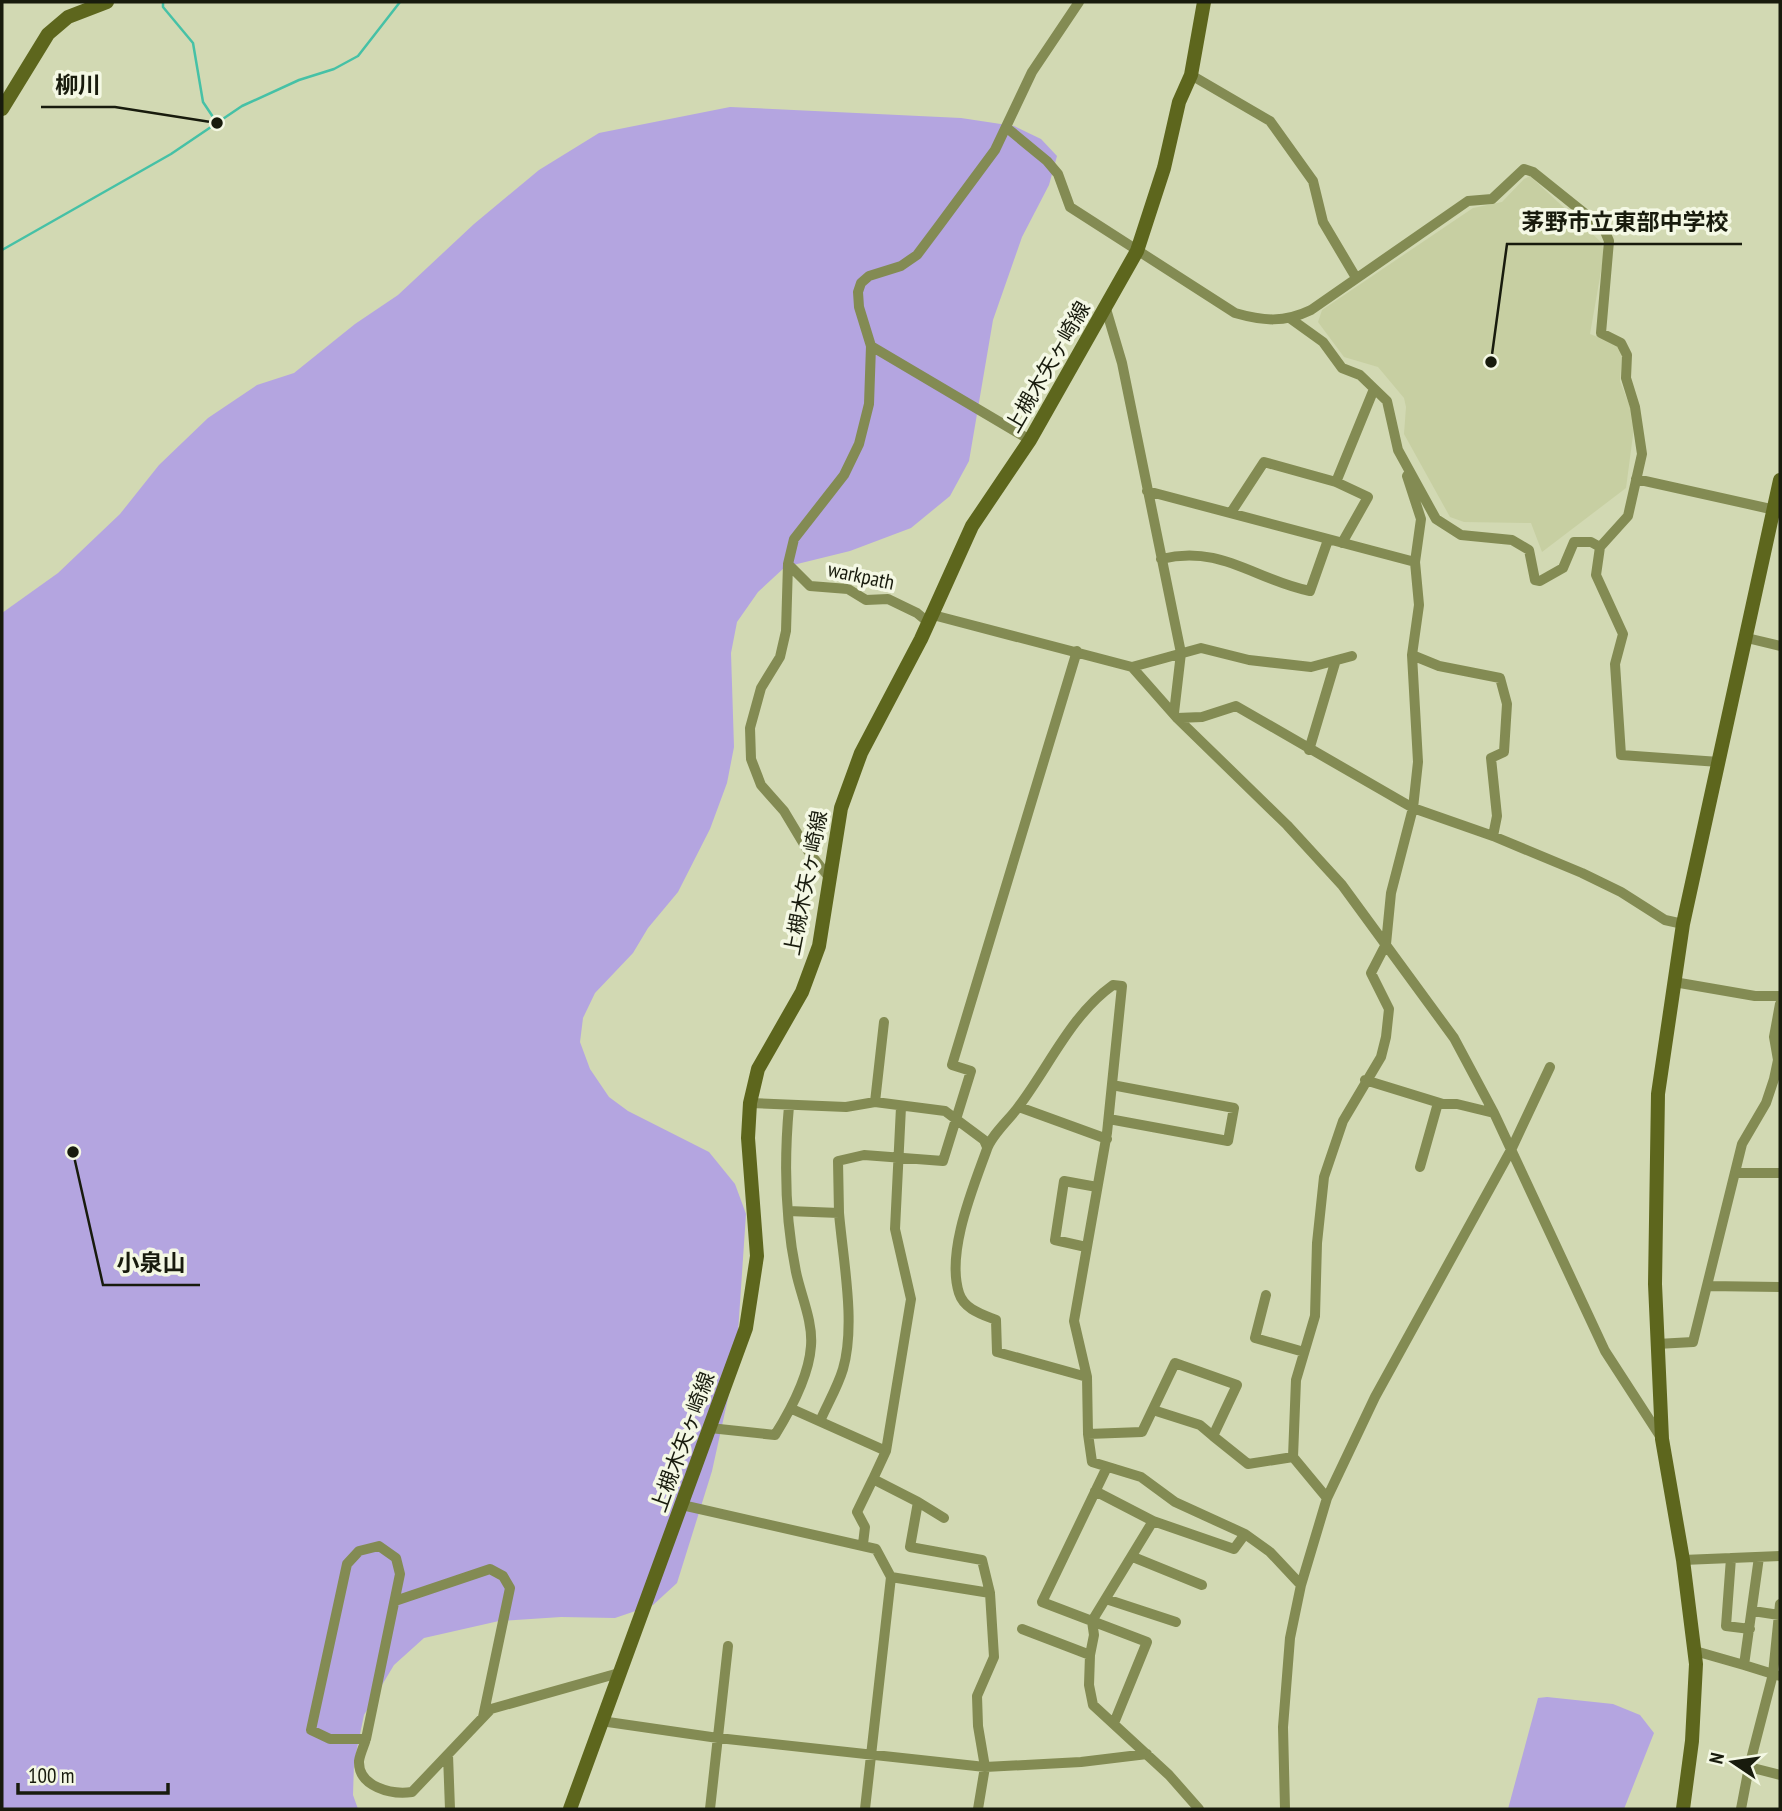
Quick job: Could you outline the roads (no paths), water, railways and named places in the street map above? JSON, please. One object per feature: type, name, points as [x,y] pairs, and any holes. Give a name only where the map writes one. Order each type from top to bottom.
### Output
[{"type":"main road","points":[[3,107],[48,34],[68,17],[107,2]]},
{"type":"main road","name":"上槻木矢ヶ崎線","points":[[570,1809],[746,1328],[754,1283],[756,1219],[748,1138],[750,1103],[758,1069],[802,992],[819,946],[828,876],[841,808],[861,753],[931,619],[972,527],[1030,440],[1137,251],[1164,168],[1179,102],[1191,75],[1204,2]]},
{"type":"main road","points":[[1683,1809],[1692,1741],[1695,1651],[1684,1560],[1662,1439],[1657,1344],[1658,1094],[1683,924],[1780,480]]},
{"type":"street","points":[[828,876],[808,851],[784,811],[761,785],[751,759],[750,728],[755,704],[780,657],[786,631],[788,564],[793,539],[844,474],[859,444],[869,404],[871,346],[859,307],[861,283],[869,276],[901,266],[917,255],[1007,128],[1032,72],[1079,2]]},
{"type":"street","points":[[1191,75],[1270,121],[1313,181],[1323,222],[1355,276]]},
{"type":"street","points":[[1007,128],[1048,161],[1058,174],[1070,206],[1235,313],[1260,321],[1291,319],[1311,310],[1355,276],[1468,201],[1492,199],[1524,169],[1533,172],[1604,229],[1609,241],[1601,333],[1620,343],[1627,355],[1626,378],[1636,407],[1642,454],[1628,516],[1600,547],[1595,575],[1623,634],[1615,664],[1621,755],[1719,762]]},
{"type":"street","points":[[1106,309],[1122,363],[1180,656],[1176,716]]},
{"type":"street","points":[[1291,319],[1323,342],[1342,368],[1360,375],[1390,407],[1392,431],[1410,472],[1436,519],[1461,535],[1519,542],[1529,550],[1535,580],[1540,581],[1563,568],[1574,542],[1591,542],[1600,547]]},
{"type":"street","points":[[871,346],[1030,440]]},
{"type":"street","points":[[1336,482],[1374,389]]},
{"type":"street","points":[[1232,511],[1264,462],[1336,482],[1368,497],[1342,544]]},
{"type":"street","points":[[1327,1497],[1293,1457],[1296,1380],[1315,1316],[1317,1243],[1324,1177],[1343,1121],[1381,1057],[1386,1037],[1388,1009],[1371,973],[1386,944],[1391,893],[1413,808],[1418,762],[1419,723],[1412,655],[1419,605],[1415,562],[1421,519],[1407,476],[1410,472]]},
{"type":"street","points":[[1636,479],[1775,510]]},
{"type":"street","points":[[1147,491],[1232,511],[1342,544],[1415,562]]},
{"type":"street","points":[[1161,559],[1186,553],[1234,562],[1281,585],[1310,591],[1328,540]]},
{"type":"street","name":"warkpath","points":[[788,564],[810,586],[848,589],[866,600],[888,599],[931,619],[1077,651],[1132,667]]},
{"type":"street","points":[[1747,638],[1780,646]]},
{"type":"street","points":[[1352,656],[1335,663],[1311,667],[1276,665],[1201,648],[1180,656],[1132,667],[1176,716],[1296,835],[1358,904],[1454,1038],[1494,1113],[1605,1351],[1662,1439]]},
{"type":"street","points":[[821,1419],[842,1370],[849,1337],[846,1264],[839,1213],[838,1161],[864,1155],[943,1161],[971,1071],[952,1065],[1077,651]]},
{"type":"street","points":[[1412,655],[1439,666],[1500,678],[1507,704],[1504,752],[1491,758],[1497,816],[1493,836]]},
{"type":"street","points":[[1309,750],[1335,663]]},
{"type":"street","points":[[1176,716],[1202,717],[1236,706],[1413,808],[1493,836],[1621,892],[1665,920],[1683,924]]},
{"type":"street","points":[[1674,982],[1755,996],[1780,996]]},
{"type":"street","points":[[1087,1377],[996,1352],[996,1320],[971,1310],[959,1295],[954,1261],[987,1147],[1019,1107],[1079,1015],[1094,998],[1113,985],[1122,986],[1107,1139],[1074,1321],[1087,1377],[1088,1434],[1092,1462],[1141,1477],[1175,1502],[1245,1534],[1269,1552],[1301,1586]]},
{"type":"street","points":[[1657,1344],[1693,1342],[1742,1144],[1766,1103],[1774,1079],[1778,1060],[1774,1037],[1780,1004]]},
{"type":"street","points":[[875,1102],[884,1022]]},
{"type":"street","points":[[1286,1809],[1283,1793],[1285,1694],[1290,1638],[1301,1586],[1327,1497],[1375,1397],[1511,1150],[1550,1067]]},
{"type":"street","points":[[1365,1080],[1438,1103],[1494,1113]]},
{"type":"street","points":[[1109,1119],[1228,1141],[1234,1108],[1112,1085]]},
{"type":"street","points":[[750,1103],[846,1107],[875,1102],[945,1111],[984,1140],[987,1147]]},
{"type":"street","points":[[1420,1167],[1438,1103]]},
{"type":"street","points":[[710,1428],[775,1435],[792,1409],[811,1346],[807,1307],[796,1272],[788,1211],[789,1106]]},
{"type":"street","points":[[863,1544],[865,1527],[857,1512],[886,1451],[911,1299],[895,1229],[901,1107]]},
{"type":"street","points":[[1019,1107],[1107,1139]]},
{"type":"street","points":[[1735,1173],[1780,1173]]},
{"type":"street","points":[[1086,1247],[1055,1240],[1064,1181],[1097,1187]]},
{"type":"street","points":[[788,1211],[839,1213]]},
{"type":"street","points":[[1707,1286],[1780,1287]]},
{"type":"street","points":[[1266,1295],[1255,1338],[1304,1352]]},
{"type":"street","points":[[1088,1434],[1142,1432],[1175,1363],[1237,1385],[1213,1436]]},
{"type":"street","points":[[792,1409],[821,1419],[886,1451]]},
{"type":"street","points":[[1153,1410],[1200,1425],[1248,1464],[1293,1457]]},
{"type":"street","points":[[1107,1467],[1042,1602],[1147,1642],[1114,1723]]},
{"type":"street","points":[[873,1479],[944,1518]]},
{"type":"street","points":[[1095,1491],[1153,1521],[1234,1549],[1245,1534]]},
{"type":"street","points":[[918,1502],[911,1547],[982,1560],[990,1593],[994,1657],[977,1696],[978,1726],[985,1767],[978,1809]]},
{"type":"street","points":[[682,1505],[876,1549],[891,1577],[865,1809]]},
{"type":"street","points":[[1153,1521],[1092,1621],[1094,1635],[1089,1685],[1093,1705],[1147,1754],[1199,1809]]},
{"type":"street","points":[[366,1739],[330,1739],[311,1730],[347,1564],[359,1551],[379,1546],[396,1558],[400,1574],[366,1739],[359,1763],[363,1777],[382,1790],[400,1794],[412,1792],[491,1709],[619,1674]]},
{"type":"street","points":[[1684,1560],[1780,1556]]},
{"type":"street","points":[[1133,1557],[1202,1585]]},
{"type":"street","points":[[1744,1665],[1759,1557]]},
{"type":"street","points":[[1731,1558],[1726,1626],[1750,1629]]},
{"type":"street","points":[[395,1601],[490,1569],[503,1576],[510,1588],[483,1718]]},
{"type":"street","points":[[891,1577],[990,1593]]},
{"type":"street","points":[[1106,1598],[1175,1622]]},
{"type":"street","points":[[1741,1809],[1749,1767],[1777,1675],[1780,1610],[1753,1611]]},
{"type":"street","points":[[1022,1629],[1090,1655]]},
{"type":"street","points":[[710,1809],[727,1646]]},
{"type":"street","points":[[1695,1651],[1777,1675]]},
{"type":"street","points":[[601,1721],[718,1738],[985,1767],[1081,1762],[1147,1754]]},
{"type":"street","points":[[448,1755],[450,1809]]},
{"type":"street","points":[[1749,1767],[1780,1775]]},
{"type":"waterway","points":[[163,2],[163,7],[193,43],[203,102],[217,123]]},
{"type":"waterway","points":[[2,250],[171,154],[242,106],[299,80],[334,69],[358,56],[400,2]]},
{"type":"place","name":"柳川","points":[[217,123]]},
{"type":"place","name":"茅野市立東部中学校","points":[[1491,362]]},
{"type":"place","name":"小泉山","points":[[73,1152]]}]
